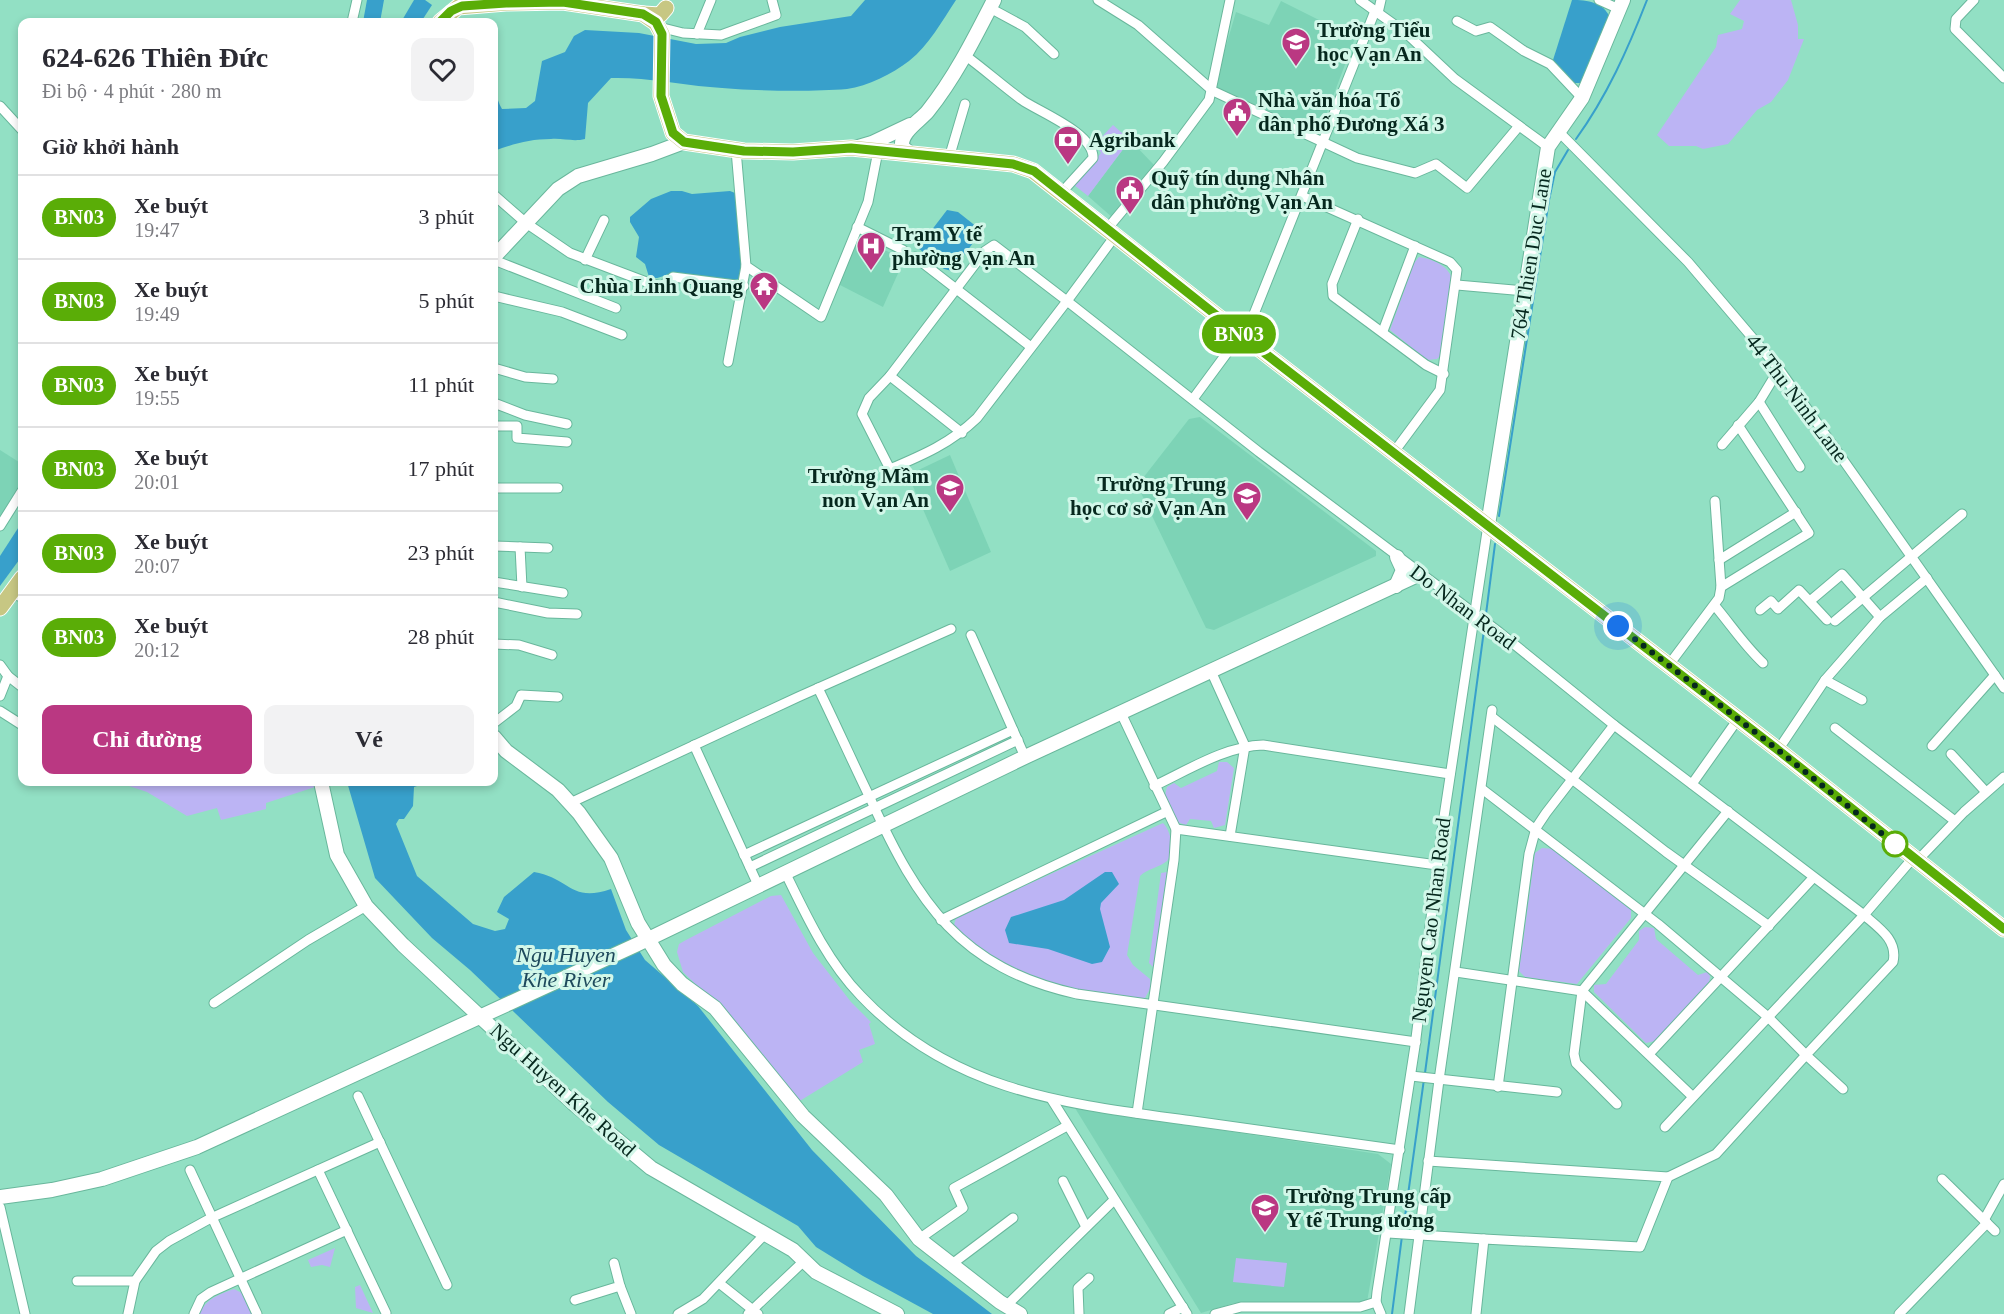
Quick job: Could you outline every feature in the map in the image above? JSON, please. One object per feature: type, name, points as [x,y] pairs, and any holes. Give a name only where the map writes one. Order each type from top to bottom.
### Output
[{"type":"main road","points":[[452,11],[462,6],[506,2],[564,1],[660,15],[667,4]]},
{"type":"main road","points":[[643,14],[656,22],[663,31],[660,84],[670,127],[676,137],[684,142],[736,150],[793,152],[851,148],[1020,165],[1034,171],[1240,334],[1778,750],[2004,929]]},
{"type":"main road","points":[[0,608],[17,595]]},
{"type":"street","points":[[353,18],[357,0]]},
{"type":"street","points":[[697,34],[711,0]]},
{"type":"street","points":[[667,4],[663,31],[722,35],[776,15],[772,0]]},
{"type":"street","points":[[1098,0],[1138,25],[1213,91],[1322,144],[1357,158],[1415,173],[1436,164],[1467,188],[1519,126]]},
{"type":"street","points":[[956,288],[862,410],[890,469],[938,449],[962,433],[977,418],[1067,301],[1111,232],[1213,91],[1230,0]]},
{"type":"street","points":[[1360,0],[1406,33],[1455,79],[1548,147]]},
{"type":"street","points":[[1193,399],[1257,310],[1381,0]]},
{"type":"street","points":[[1599,0],[1621,5]]},
{"type":"street","points":[[1974,0],[1956,19],[1955,29],[2003,75]]},
{"type":"street","points":[[910,154],[903,149],[902,139],[919,120],[966,56],[992,4],[1024,27],[1054,54]]},
{"type":"street","name":"764 Thien Duc Lane","points":[[1488,525],[1548,147],[1560,133],[1582,98],[1621,5]]},
{"type":"street","points":[[1457,21],[1476,31],[1490,27],[1503,33],[1524,51],[1550,64],[1582,98]]},
{"type":"street","points":[[966,56],[1024,101],[1056,118],[1090,149],[1093,158],[1062,192]]},
{"type":"street","points":[[949,158],[964,104]]},
{"type":"street","points":[[0,106],[18,126]]},
{"type":"street","points":[[851,148],[872,143],[919,120]]},
{"type":"street","name":"44 Thu Ninh Lane","points":[[1560,133],[1688,262],[1779,369],[2004,688]]},
{"type":"street","points":[[498,254],[558,189],[578,176],[684,142]]},
{"type":"street","points":[[728,362],[747,266],[736,150]]},
{"type":"street","points":[[747,266],[821,317],[868,202],[878,151]]},
{"type":"street","points":[[1302,196],[1358,219],[1455,265],[1457,285],[1444,374],[1434,400],[1394,452]]},
{"type":"street","points":[[498,198],[526,223],[570,253],[657,286],[662,286],[673,277],[744,286]]},
{"type":"street","points":[[1358,219],[1334,277],[1332,291],[1336,299],[1383,331],[1426,365],[1444,374]]},
{"type":"street","points":[[585,260],[604,220]]},
{"type":"street","points":[[857,227],[903,250]]},
{"type":"street","name":"Do Nhan Road","points":[[956,288],[985,251],[994,245],[1397,557],[1473,613],[1614,725],[1864,915],[1890,941],[1893,962],[1806,1055]]},
{"type":"street","points":[[1383,331],[1415,246]]},
{"type":"street","points":[[915,258],[1031,347]]},
{"type":"street","points":[[498,260],[616,308]]},
{"type":"street","points":[[1457,285],[1525,291]]},
{"type":"street","points":[[498,297],[562,312],[622,335]]},
{"type":"street","points":[[498,369],[525,377],[553,379]]},
{"type":"street","points":[[1722,445],[1759,402],[1779,369]]},
{"type":"street","points":[[890,376],[962,433]]},
{"type":"street","points":[[1759,402],[1800,467]]},
{"type":"street","points":[[498,405],[525,415],[567,424]]},
{"type":"street","points":[[1721,587],[1809,533],[1738,425]]},
{"type":"street","points":[[498,426],[518,426],[517,438],[567,442]]},
{"type":"street","points":[[498,488],[558,488]]},
{"type":"street","points":[[0,526],[18,497]]},
{"type":"street","points":[[1668,666],[1715,606],[1721,587],[1715,501]]},
{"type":"street","points":[[1719,560],[1796,512]]},
{"type":"street","points":[[1760,610],[1771,601],[1778,609],[1799,590],[1831,620],[1962,514]]},
{"type":"street","name":"Nguyen Cao Nhan Road","points":[[1376,1302],[1391,1233],[1400,1150],[1414,1077],[1437,865],[1488,525]]},
{"type":"street","points":[[498,546],[548,548]]},
{"type":"street","points":[[520,547],[522,587]]},
{"type":"street","points":[[1396,586],[1403,570],[1397,557]]},
{"type":"street","points":[[0,1197],[52,1190],[102,1179],[178,1155],[502,1008],[1025,757],[1420,574]]},
{"type":"street","points":[[1810,601],[1839,574],[1845,576],[1880,617]]},
{"type":"street","points":[[1778,750],[1825,680],[1880,617],[1927,578]]},
{"type":"street","points":[[498,583],[563,593]]},
{"type":"street","points":[[498,603],[548,613],[578,614]]},
{"type":"street","points":[[1715,606],[1729,619],[1742,644],[1763,663]]},
{"type":"street","points":[[570,803],[951,629]]},
{"type":"street","points":[[971,635],[1025,757]]},
{"type":"street","points":[[498,644],[519,645],[552,655]]},
{"type":"street","points":[[0,665],[8,676],[18,684]]},
{"type":"street","points":[[1211,670],[1245,746],[1230,836]]},
{"type":"street","points":[[1932,746],[1995,675]]},
{"type":"street","points":[[0,696],[8,676]]},
{"type":"street","points":[[1825,680],[1862,700]]},
{"type":"street","points":[[818,688],[882,825],[921,896],[941,920],[995,965],[1037,984],[1077,994],[1416,1042]]},
{"type":"street","points":[[498,720],[516,706],[521,695],[558,697]]},
{"type":"street","points":[[0,711],[18,722]]},
{"type":"street","points":[[1121,713],[1176,829],[1174,860],[1137,1113]]},
{"type":"street","points":[[1409,1314],[1416,1235],[1428,1161],[1437,1080],[1456,972],[1492,713],[1769,926]]},
{"type":"street","points":[[1692,784],[1738,719]]},
{"type":"street","points":[[1498,1087],[1529,854],[1536,828],[1573,776],[1614,725]]},
{"type":"street","points":[[1835,728],[1955,821]]},
{"type":"street","points":[[744,855],[1013,730]]},
{"type":"street","points":[[750,867],[1018,740]]},
{"type":"street","points":[[498,742],[506,751],[558,790],[611,858],[642,942],[682,984],[715,1008],[803,1116],[886,1195],[919,1239],[1006,1306],[1020,1314]]},
{"type":"street","points":[[694,745],[758,885]]},
{"type":"street","points":[[1154,786],[1245,746],[1263,745],[1450,774]]},
{"type":"street","points":[[1950,754],[1986,792]]},
{"type":"street","points":[[1665,1127],[1915,860],[2004,777]]},
{"type":"street","name":"Ngu Huyen Khe Road","points":[[322,786],[337,855],[366,906],[403,945],[573,1104],[651,1168],[793,1250],[816,1272],[897,1314]]},
{"type":"street","points":[[1482,789],[1536,828],[1645,914],[1768,1017],[1843,1089]]},
{"type":"street","points":[[1617,1104],[1576,1063],[1575,1050],[1582,991],[1728,811]]},
{"type":"street","points":[[941,920],[1166,812]]},
{"type":"street","points":[[1176,829],[1437,865]]},
{"type":"street","points":[[784,872],[818,936],[843,974],[862,997],[890,1023],[928,1049],[969,1072],[1052,1100],[1400,1150]]},
{"type":"street","points":[[1650,1053],[1813,878]]},
{"type":"street","points":[[214,1003],[308,940],[366,906]]},
{"type":"street","points":[[1456,972],[1582,991],[1650,1053],[1692,1096]]},
{"type":"street","points":[[1428,1161],[1668,1177],[1716,1154],[1806,1055]]},
{"type":"street","points":[[1414,1077],[1557,1092]]},
{"type":"street","points":[[358,1096],[447,1285]]},
{"type":"street","points":[[1052,1100],[1185,1310],[1169,1314]]},
{"type":"street","points":[[919,1239],[963,1208],[954,1188],[1067,1126]]},
{"type":"street","points":[[128,1314],[135,1281],[156,1251],[211,1218],[380,1142]]},
{"type":"street","points":[[190,1170],[257,1314]]},
{"type":"street","points":[[318,1170],[386,1313]]},
{"type":"street","points":[[1391,1233],[1640,1247],[1668,1177]]},
{"type":"street","points":[[1942,1179],[1995,1232]]},
{"type":"street","points":[[1063,1181],[1086,1227]]},
{"type":"street","points":[[1899,1314],[1985,1222],[2004,1184]]},
{"type":"street","points":[[1006,1306],[1114,1200]]},
{"type":"street","points":[[0,1207],[25,1314]]},
{"type":"street","points":[[952,1264],[1012,1218]]},
{"type":"street","points":[[194,1314],[201,1299],[240,1278],[346,1230]]},
{"type":"street","points":[[678,1314],[703,1299],[765,1234]]},
{"type":"street","points":[[1476,1314],[1484,1239]]},
{"type":"street","points":[[718,1283],[753,1312],[804,1261]]},
{"type":"street","points":[[614,1263],[631,1314]]},
{"type":"street","points":[[1079,1314],[1078,1288],[1089,1278]]},
{"type":"street","points":[[77,1281],[135,1281]]},
{"type":"street","points":[[575,1300],[620,1286]]},
{"type":"street","points":[[1215,1314],[1241,1307],[1360,1307],[1376,1302],[1381,1314]]},
{"type":"shaded area","points":[[1740,0],[1791,0],[1798,25],[1798,39],[1804,39],[1788,80],[1771,102],[1757,110],[1728,144],[1703,149],[1696,146],[1669,146],[1657,135],[1716,47],[1718,35],[1742,29],[1744,21],[1730,14]]},
{"type":"shaded area","name":"Trường Tiểu học Vạn An","points":[[1281,1],[1355,38],[1317,139],[1216,90],[1216,80],[1236,12],[1269,25]]},
{"type":"shaded area","points":[[1113,125],[1130,140],[1088,196],[1074,185],[1101,153],[1095,144]]},
{"type":"shaded area","points":[[1130,140],[1155,166],[1113,218],[1088,196]]},
{"type":"shaded area","name":"Trạm Y tế phường Vạn An","points":[[858,236],[904,260],[883,307],[838,284]]},
{"type":"shaded area","points":[[1419,257],[1439,264],[1447,270],[1452,279],[1441,355],[1437,359],[1427,360],[1390,330],[1414,263]]},
{"type":"shaded area","name":"Trường Trung học cơ sở Vạn An","points":[[1200,417],[1376,551],[1376,556],[1214,630],[1206,628],[1141,493],[1143,478],[1189,419]]},
{"type":"shaded area","points":[[0,450],[18,461],[18,500],[0,526]]},
{"type":"shaded area","name":"Trường Mầm non Vạn An","points":[[950,455],[991,552],[950,571],[908,475]]},
{"type":"shaded area","points":[[1219,762],[1227,762],[1234,768],[1225,825],[1214,828],[1211,821],[1190,819],[1186,825],[1177,822],[1165,795],[1167,787],[1174,783],[1181,788],[1217,771]]},
{"type":"shaded area","points":[[129,786],[315,787],[266,803],[266,809],[221,820],[217,808],[187,816],[147,792]]},
{"type":"shaded area","points":[[1163,823],[1170,836],[1171,852],[1167,861],[1140,876],[1127,955],[1133,965],[1150,979],[1151,987],[1145,998],[1123,997],[1070,987],[1014,969],[989,956],[969,941],[954,925],[956,918],[976,908]]},
{"type":"shaded area","points":[[1542,848],[1554,849],[1631,910],[1631,918],[1577,984],[1525,977],[1519,971],[1535,853]]},
{"type":"shaded area","points":[[1167,872],[1153,967],[1149,963],[1161,873]]},
{"type":"shaded area","points":[[781,895],[813,953],[851,1002],[871,1022],[869,1024],[875,1044],[859,1050],[863,1062],[798,1102],[719,1007],[683,972],[677,952],[679,944],[686,940],[771,896]]},
{"type":"shaded area","points":[[1645,927],[1654,928],[1656,939],[1698,975],[1707,972],[1710,976],[1709,983],[1655,1041],[1646,1043],[1594,992],[1594,985],[1606,984],[1639,940],[1639,931]]},
{"type":"shaded area","name":"Trường Trung cấp Y tế Trung ương","points":[[1075,1108],[1378,1154],[1391,1164],[1367,1302],[1363,1305],[1234,1303],[1201,1313]]},
{"type":"shaded area","points":[[335,1248],[330,1267],[322,1265],[311,1267],[308,1260]]},
{"type":"shaded area","points":[[1236,1258],[1287,1263],[1284,1287],[1233,1282]]},
{"type":"shaded area","points":[[360,1285],[373,1313],[356,1308],[355,1287]]},
{"type":"shaded area","points":[[234,1289],[242,1293],[252,1314],[199,1314],[209,1301]]},
{"type":"water","points":[[367,0],[384,0],[381,18],[364,18]]},
{"type":"water","points":[[414,0],[425,0],[432,5],[424,18],[403,18]]},
{"type":"water","points":[[865,0],[956,0],[935,32],[916,55],[880,79],[863,85],[832,90],[760,90],[611,78],[588,103],[585,139],[536,140],[498,150],[498,100],[502,109],[526,108],[535,101],[542,61],[565,52],[574,36],[585,30],[639,33],[696,44],[726,43],[780,27],[851,16]]},
{"type":"water","points":[[1572,0],[1595,3],[1608,13],[1610,19],[1581,83],[1572,83],[1553,60]]},
{"type":"water","points":[[671,191],[692,194],[730,191],[735,193],[739,203],[742,274],[738,279],[724,281],[676,273],[656,278],[649,277],[645,264],[636,257],[639,237],[630,222],[630,217],[651,199]]},
{"type":"water","points":[[947,210],[958,212],[982,231],[952,271],[944,269],[918,248]]},
{"type":"water","points":[[18,528],[18,561],[0,586],[0,556]]},
{"type":"water","name":"Ngu Huyen Khe River","points":[[348,786],[417,786],[414,787],[413,806],[404,819],[399,819],[396,824],[417,876],[473,924],[495,931],[505,929],[509,919],[497,912],[504,897],[534,872],[587,893],[611,889],[626,930],[645,960],[698,1006],[812,1150],[916,1256],[992,1314],[933,1314],[863,1276],[816,1247],[798,1226],[659,1145],[608,1102],[470,970],[432,938],[375,878]]},
{"type":"water","points":[[1105,872],[1112,872],[1119,884],[1101,903],[1100,909],[1110,947],[1102,962],[1092,964],[1048,949],[1009,943],[1005,930],[1011,917],[1064,900]]},
{"type":"waterway","points":[[1576,139],[1598,106],[1616,72],[1647,0]]},
{"type":"waterway","points":[[1499,516],[1549,200],[1555,172],[1568,150]]},
{"type":"waterway","points":[[1486,614],[1495,544]]},
{"type":"waterway","points":[[1425,1073],[1484,630]]},
{"type":"waterway","points":[[1403,1231],[1424,1079]]},
{"type":"waterway","points":[[1392,1314],[1402,1236]]},
{"type":"bus line","name":"BN03","points":[[444,18],[451,11],[462,6],[563,2],[610,8],[647,16],[656,22],[662,34],[660,84],[668,121],[676,137],[684,142],[765,152],[851,148],[1013,164],[1034,171],[1133,251],[1778,750],[2004,929]]},
{"type":"place","name":"Trường Tiểu học Vạn An","points":[[1296,68]]},
{"type":"place","name":"Nhà văn hóa Tổ dân phố Đương Xá 3","points":[[1237,138]]},
{"type":"place","name":"Agribank","points":[[1068,166]]},
{"type":"place","name":"Quỹ tín dụng Nhân dân phường Vạn An","points":[[1130,216]]},
{"type":"place","name":"Trạm Y tế phường Vạn An","points":[[871,272]]},
{"type":"place","name":"Chùa Linh Quang","points":[[764,312]]},
{"type":"place","name":"Trường Mầm non Vạn An","points":[[950,514]]},
{"type":"place","name":"Trường Trung học cơ sở Vạn An","points":[[1247,522]]},
{"type":"place","name":"Trường Trung cấp Y tế Trung ương","points":[[1265,1234]]},
{"type":"route","points":[[1618,626],[1895,844]]}]
